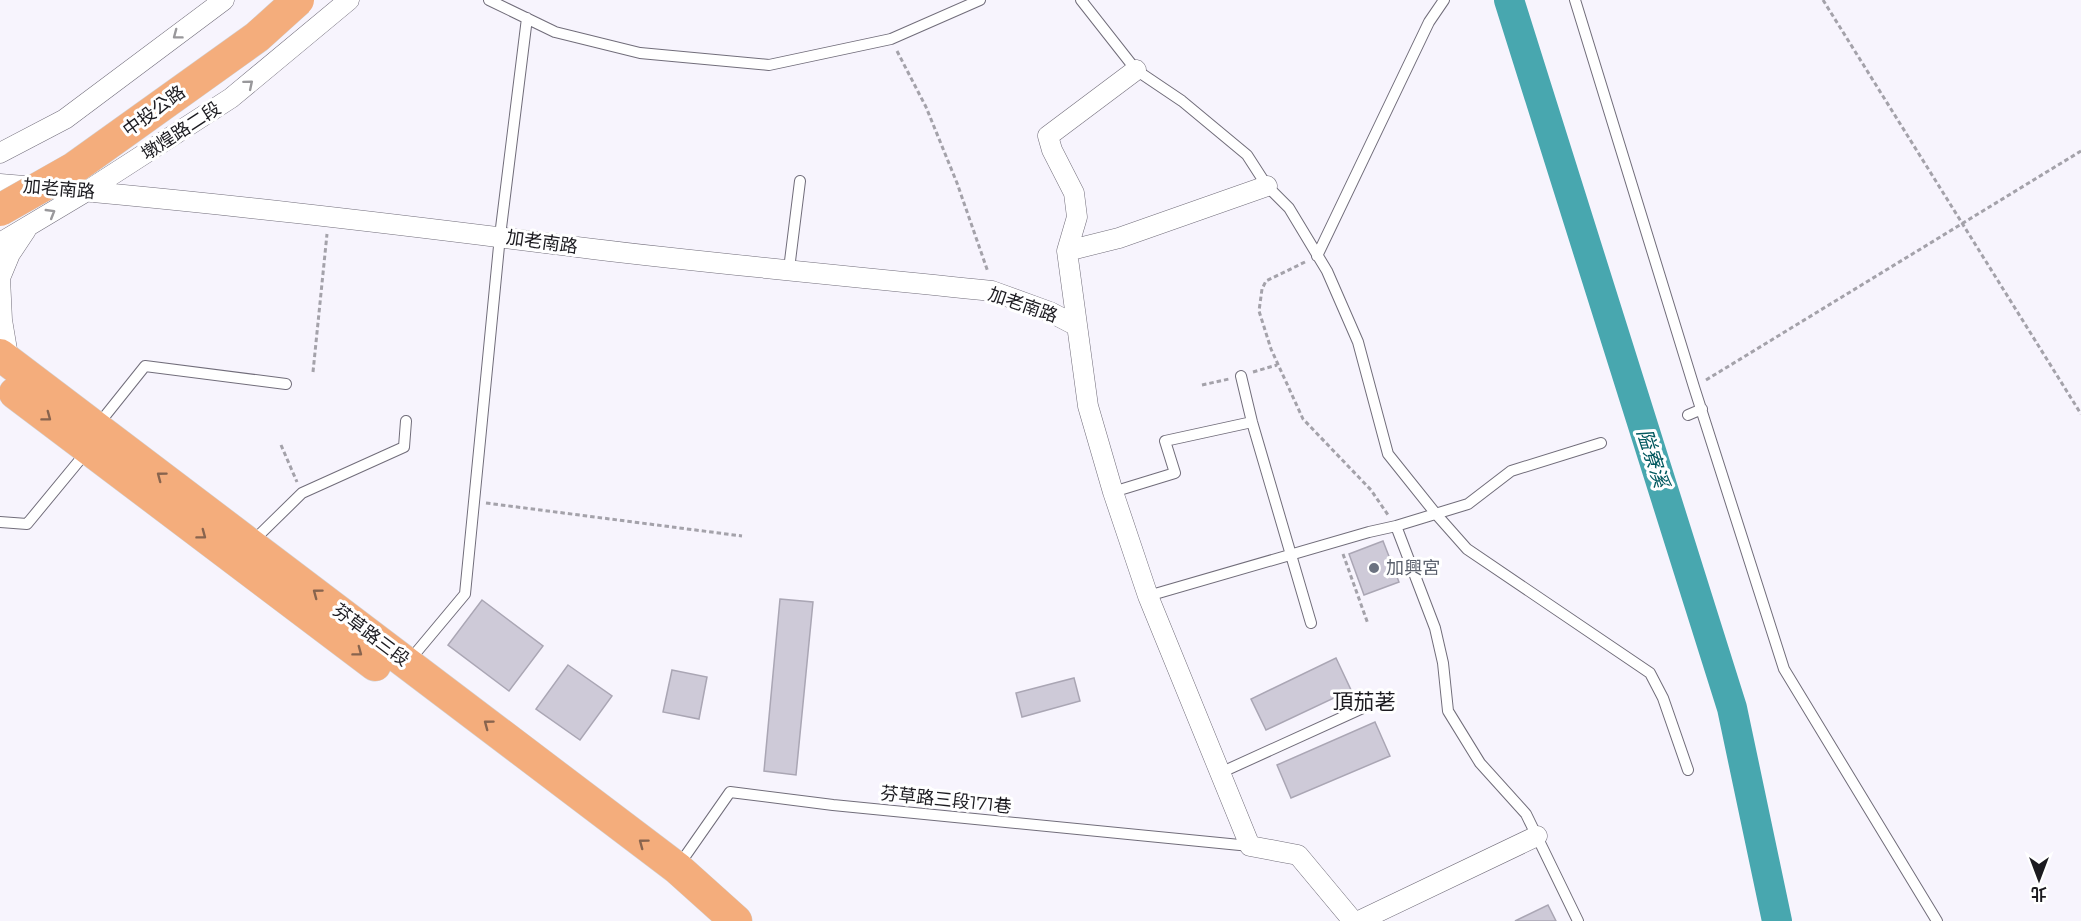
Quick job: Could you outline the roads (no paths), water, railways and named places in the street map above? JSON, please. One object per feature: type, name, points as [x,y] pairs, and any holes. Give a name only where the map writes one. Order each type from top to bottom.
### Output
[{"type":"main road","name":"中投公路","points":[[0,189],[63,153],[245,22],[270,0]]},
{"type":"main road","name":"中投公路","points":[[0,210],[74,168],[257,37],[298,0]]},
{"type":"main road","name":"芬草路三段","points":[[3,366],[675,894],[704,921]]},
{"type":"main road","name":"芬草路三段","points":[[92,438],[251,543],[677,868],[736,921]]},
{"type":"street","points":[[0,153],[65,119],[224,0]]},
{"type":"street","name":"墩煌路二段","points":[[0,243],[87,191],[231,98],[349,0]]},
{"type":"street","points":[[1137,70],[1048,136],[1052,150],[1074,193],[1077,217],[1066,251],[1088,406],[1113,492],[1148,596],[1250,846],[1298,855],[1353,921]]},
{"type":"street","name":"加老南路","points":[[0,184],[87,191],[500,236],[594,249],[992,291],[1050,312],[1077,326]]},
{"type":"street","points":[[1066,251],[1119,238],[1267,186]]},
{"type":"street","points":[[3,366],[0,278],[10,254],[29,226]]},
{"type":"street","points":[[1359,921],[1537,837]]},
{"type":"lane","points":[[489,0],[555,32],[640,53],[769,65],[891,39],[980,0]]},
{"type":"lane","points":[[1082,0],[1137,70],[1182,101],[1247,155],[1267,186],[1289,208],[1327,271],[1358,342],[1388,454],[1467,549],[1650,673],[1662,698],[1688,770]]},
{"type":"lane","points":[[1317,256],[1429,22],[1444,0]]},
{"type":"lane","points":[[1576,0],[1694,387],[1784,669],[1937,921]]},
{"type":"lane","points":[[408,663],[465,594],[472,501],[500,236],[527,18]]},
{"type":"lane","points":[[789,269],[800,181]]},
{"type":"lane","points":[[0,522],[27,524],[146,366],[286,384]]},
{"type":"lane","points":[[1241,376],[1252,422],[1311,623]]},
{"type":"lane","points":[[1688,415],[1702,409]]},
{"type":"lane","points":[[251,543],[302,493],[404,447],[406,421]]},
{"type":"lane","points":[[1113,492],[1175,473],[1165,441],[1252,422]]},
{"type":"lane","points":[[1148,596],[1468,504],[1511,471],[1601,443]]},
{"type":"lane","points":[[1396,526],[1435,628],[1443,663],[1448,711],[1480,763],[1526,814],[1578,921]]},
{"type":"lane","points":[[1220,772],[1365,707]]},
{"type":"lane","name":"芬草路三段171巷","points":[[677,868],[730,792],[832,805],[1250,846]]},
{"type":"waterway","name":"隘寮溪","points":[[1509,0],[1732,708],[1777,921]]},
{"type":"place","name":"加興宮","points":[[1374,568]]},
{"type":"district","name":"頂茄荖","points":[[1364,701]]}]
